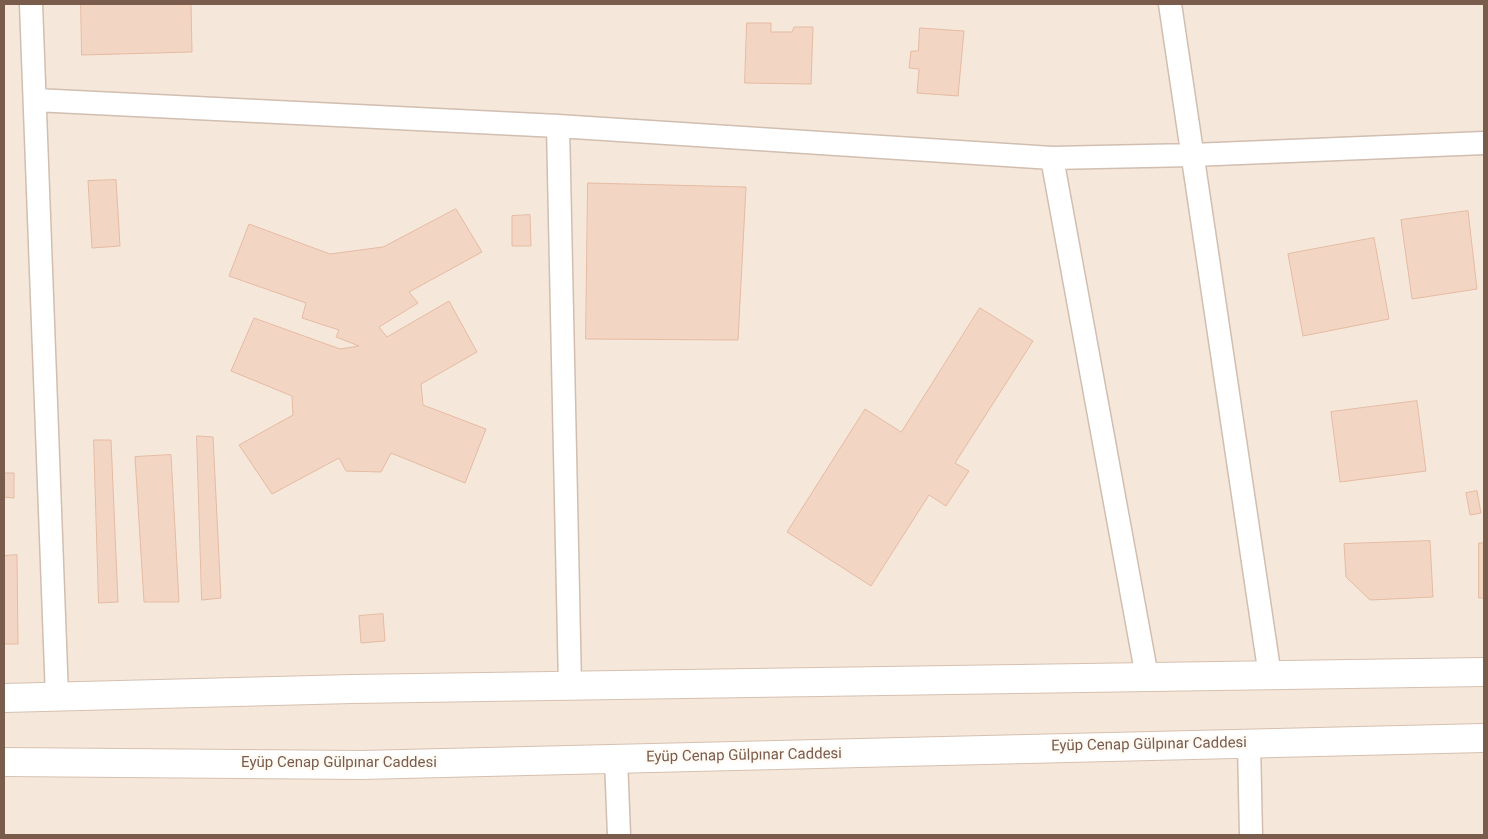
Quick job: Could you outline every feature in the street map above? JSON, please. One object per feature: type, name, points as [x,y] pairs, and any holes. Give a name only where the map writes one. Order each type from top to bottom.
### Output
[{"type":"main road","points":[[4,698],[352,689],[1484,672]]},
{"type":"main road","name":"Eyüp Cenap Gülpınar Caddesi","points":[[4,762],[361,765],[1484,738]]},
{"type":"street","points":[[31,4],[35,100],[34,129],[57,697]]},
{"type":"street","points":[[1170,4],[1270,676]]},
{"type":"street","points":[[35,100],[558,126],[1052,158],[1192,155],[1484,143]]},
{"type":"street","points":[[558,126],[570,686]]},
{"type":"street","points":[[1052,158],[1147,677]]},
{"type":"street","points":[[1249,743],[1251,835]]},
{"type":"street","points":[[616,759],[619,835]]},
{"type":"shaded area","points":[[4,4],[1484,4],[1484,835],[4,835]]},
{"type":"building","points":[[81,4],[191,4],[192,52],[82,55]]},
{"type":"building","points":[[747,23],[771,23],[771,32],[792,32],[794,27],[813,27],[811,84],[745,83]]},
{"type":"building","points":[[920,28],[964,31],[958,96],[917,93],[919,69],[909,68],[911,51],[918,51]]},
{"type":"building","points":[[116,180],[120,246],[92,248],[88,181]]},
{"type":"building","points":[[588,183],[746,187],[738,340],[586,339]]},
{"type":"building","points":[[456,209],[482,252],[409,292],[418,303],[379,327],[387,337],[449,301],[477,352],[421,384],[423,405],[486,429],[465,483],[391,453],[381,472],[346,471],[339,458],[272,494],[239,445],[293,415],[292,396],[231,371],[254,318],[340,349],[359,346],[336,337],[339,330],[302,318],[306,303],[229,276],[249,224],[330,254],[383,247]]},
{"type":"building","points":[[1468,211],[1477,289],[1412,299],[1401,220]]},
{"type":"building","points":[[530,215],[531,246],[512,246],[512,216]]},
{"type":"building","points":[[1374,238],[1389,319],[1303,336],[1288,254]]},
{"type":"building","points":[[980,308],[1033,341],[955,463],[969,471],[946,506],[929,495],[871,586],[787,532],[865,409],[901,432]]},
{"type":"building","points":[[1417,401],[1426,471],[1340,482],[1331,412]]},
{"type":"building","points":[[197,436],[213,437],[221,598],[202,600]]},
{"type":"building","points":[[94,440],[111,440],[118,602],[99,603]]},
{"type":"building","points":[[171,455],[179,602],[144,602],[135,457]]},
{"type":"building","points":[[4,473],[14,473],[14,498],[4,497]]},
{"type":"building","points":[[1477,491],[1481,513],[1470,515],[1466,493]]},
{"type":"building","points":[[1430,541],[1433,597],[1370,600],[1346,577],[1344,544]]},
{"type":"building","points":[[1479,543],[1484,543],[1484,598],[1479,598]]},
{"type":"building","points":[[17,555],[18,644],[4,644],[4,556]]},
{"type":"building","points":[[383,614],[385,641],[361,643],[359,616]]}]
